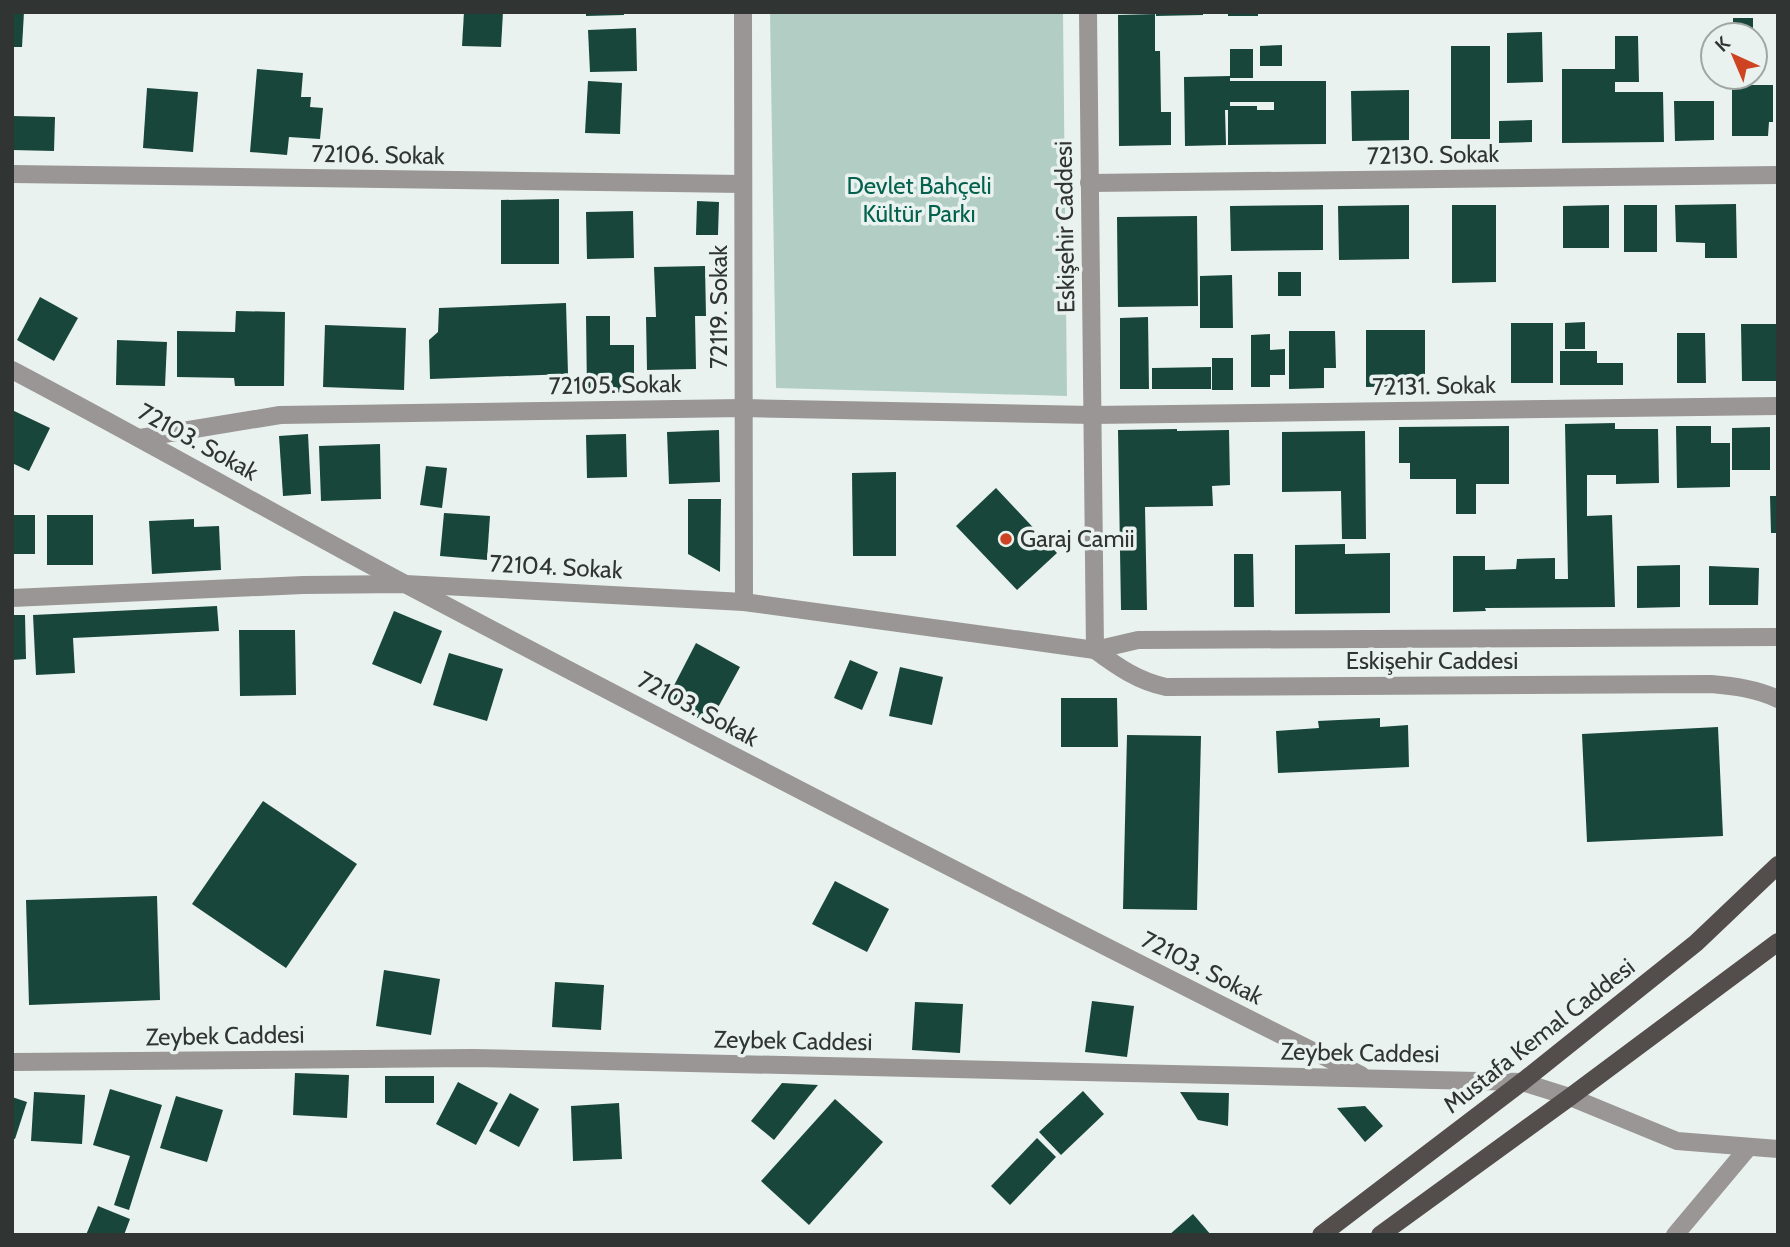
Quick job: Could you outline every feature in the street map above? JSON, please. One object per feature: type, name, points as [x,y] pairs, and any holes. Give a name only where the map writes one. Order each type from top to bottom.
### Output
[{"type":"main road","name":"Mustafa Kemal Caddesi","points":[[1321,1235],[1522,1082],[1696,943],[1778,864]]},
{"type":"main road","points":[[1380,1235],[1778,942]]},
{"type":"street","name":"72119. Sokak","points":[[743,12],[744,602]]},
{"type":"street","name":"Eskişehir Caddesi","points":[[1088,12],[1095,650]]},
{"type":"street","name":"72106. Sokak","points":[[12,174],[743,184]]},
{"type":"street","name":"72130. Sokak","points":[[1089,183],[1778,175]]},
{"type":"street","name":"72103. Sokak","points":[[12,370],[405,583],[796,789],[1367,1078]]},
{"type":"street","name":"72131. Sokak","points":[[1092,415],[1778,406]]},
{"type":"street","name":"72105. Sokak","points":[[140,438],[280,415],[743,408],[1092,415]]},
{"type":"street","name":"72104. Sokak","points":[[12,598],[405,583],[744,602],[1095,650]]},
{"type":"street","name":"Eskişehir Caddesi","points":[[1095,650],[1138,640],[1778,637]]},
{"type":"street","name":"Eskişehir Caddesi","points":[[1095,650],[1122,671],[1147,683],[1166,687],[1711,684],[1767,693],[1778,699]]},
{"type":"street","name":"Zeybek Caddesi","points":[[12,1062],[473,1058],[1522,1082],[1570,1097],[1678,1140],[1778,1149]]},
{"type":"street","points":[[1675,1235],[1748,1148]]},
{"type":"green space","name":"Devlet Bahçeli Kültür Parkı","points":[[770,12],[1063,12],[1067,396],[776,388]]},
{"type":"building","points":[[12,12],[24,12],[22,47],[12,47]]},
{"type":"building","points":[[464,12],[503,12],[501,47],[462,46]]},
{"type":"building","points":[[586,12],[624,12],[624,15],[586,16]]},
{"type":"building","points":[[1156,12],[1203,12],[1203,15],[1156,16]]},
{"type":"building","points":[[1228,12],[1258,12],[1258,16],[1228,16]]},
{"type":"building","points":[[1155,14],[1155,51],[1160,51],[1161,112],[1171,112],[1171,145],[1119,146],[1118,15]]},
{"type":"building","points":[[1733,18],[1753,18],[1753,21],[1733,21]]},
{"type":"building","points":[[636,28],[637,71],[590,72],[588,30]]},
{"type":"building","points":[[1542,32],[1543,82],[1507,83],[1507,33]]},
{"type":"building","points":[[1615,36],[1638,36],[1639,82],[1615,82],[1615,92],[1663,92],[1664,142],[1562,143],[1562,69],[1615,69]]},
{"type":"building","points":[[1282,45],[1282,66],[1260,66],[1260,46]]},
{"type":"building","points":[[1451,46],[1490,46],[1490,139],[1451,139]]},
{"type":"building","points":[[1230,49],[1253,49],[1253,78],[1230,78]]},
{"type":"building","points":[[257,69],[303,73],[301,97],[311,97],[310,107],[323,108],[320,139],[289,137],[287,155],[250,152]]},
{"type":"building","points":[[1230,76],[1230,81],[1326,81],[1326,144],[1228,145],[1228,110],[1225,110],[1226,145],[1185,146],[1184,77]],"holes":[[[1230,102],[1274,102],[1274,110],[1257,110],[1257,106],[1230,106]]]},
{"type":"building","points":[[588,81],[622,83],[620,134],[585,133]]},
{"type":"building","points":[[1769,85],[1773,85],[1773,122],[1769,122],[1768,136],[1732,136],[1732,91],[1769,91]]},
{"type":"building","points":[[147,88],[198,92],[193,152],[143,148]]},
{"type":"building","points":[[1409,90],[1409,140],[1352,141],[1351,91]]},
{"type":"building","points":[[1674,101],[1714,101],[1714,140],[1675,141]]},
{"type":"building","points":[[12,116],[55,117],[54,151],[12,150]]},
{"type":"building","points":[[1532,120],[1532,142],[1499,143],[1499,121]]},
{"type":"building","points":[[559,199],[559,264],[501,264],[501,200]]},
{"type":"building","points":[[697,201],[719,202],[718,235],[696,235]]},
{"type":"building","points":[[1736,204],[1737,258],[1705,258],[1705,243],[1676,242],[1675,205]]},
{"type":"building","points":[[1323,205],[1323,250],[1231,251],[1230,206]]},
{"type":"building","points":[[1409,205],[1409,259],[1339,260],[1338,206]]},
{"type":"building","points":[[1452,205],[1496,205],[1496,282],[1452,283]]},
{"type":"building","points":[[1609,205],[1609,248],[1563,248],[1563,206]]},
{"type":"building","points":[[1624,205],[1657,205],[1657,252],[1624,252]]},
{"type":"building","points":[[633,211],[634,258],[587,259],[586,212]]},
{"type":"building","points":[[1197,216],[1198,306],[1118,307],[1117,217]]},
{"type":"building","points":[[705,266],[706,316],[695,316],[696,369],[647,370],[646,317],[656,317],[654,267]]},
{"type":"building","points":[[1278,272],[1301,272],[1301,296],[1278,296]]},
{"type":"building","points":[[1232,275],[1233,328],[1200,328],[1200,276]]},
{"type":"building","points":[[40,297],[78,318],[54,361],[17,340]]},
{"type":"building","points":[[566,303],[568,374],[430,379],[429,340],[438,332],[439,308]]},
{"type":"building","points":[[236,311],[285,312],[284,386],[235,386],[234,378],[177,377],[177,331],[235,332]]},
{"type":"building","points":[[586,316],[610,316],[610,345],[634,345],[634,392],[587,393]]},
{"type":"building","points":[[1148,317],[1149,389],[1120,389],[1120,318]]},
{"type":"building","points":[[1585,322],[1585,349],[1565,349],[1565,323]]},
{"type":"building","points":[[1511,323],[1553,323],[1553,383],[1511,383]]},
{"type":"building","points":[[1741,324],[1778,324],[1778,381],[1742,381]]},
{"type":"building","points":[[325,325],[406,328],[404,390],[323,387]]},
{"type":"building","points":[[1366,330],[1425,330],[1425,386],[1366,387]]},
{"type":"building","points":[[1289,331],[1335,331],[1336,368],[1324,368],[1324,388],[1289,389]]},
{"type":"building","points":[[1677,333],[1705,333],[1706,383],[1677,383]]},
{"type":"building","points":[[1270,334],[1270,350],[1285,349],[1285,375],[1270,375],[1270,387],[1251,387],[1251,335]]},
{"type":"building","points":[[117,340],[167,342],[165,386],[116,385]]},
{"type":"building","points":[[1560,351],[1597,351],[1597,363],[1623,363],[1623,385],[1560,385]]},
{"type":"building","points":[[1212,358],[1233,358],[1233,390],[1212,390]]},
{"type":"building","points":[[1211,367],[1211,389],[1152,389],[1152,368]]},
{"type":"building","points":[[12,410],[50,428],[29,471],[12,463]]},
{"type":"building","points":[[1615,423],[1615,429],[1658,429],[1659,483],[1616,484],[1616,475],[1587,475],[1587,516],[1612,515],[1615,607],[1485,608],[1486,611],[1453,612],[1453,556],[1485,556],[1485,570],[1516,569],[1517,559],[1555,558],[1555,579],[1568,579],[1565,424]]},
{"type":"building","points":[[1509,426],[1509,484],[1476,484],[1476,514],[1456,514],[1456,479],[1410,479],[1410,463],[1399,463],[1399,427]]},
{"type":"building","points":[[1676,426],[1711,426],[1711,443],[1730,443],[1730,487],[1677,488]]},
{"type":"building","points":[[1770,427],[1770,470],[1732,470],[1732,428]]},
{"type":"building","points":[[719,430],[720,482],[669,484],[667,432]]},
{"type":"building","points":[[1118,430],[1229,430],[1230,485],[1212,486],[1213,506],[1145,507],[1147,610],[1121,610]]},
{"type":"building","points":[[1365,431],[1366,539],[1342,539],[1341,491],[1282,492],[1282,432]]},
{"type":"building","points":[[308,434],[311,494],[283,496],[279,436]]},
{"type":"building","points":[[626,434],[627,477],[587,478],[586,435]]},
{"type":"building","points":[[380,444],[381,499],[321,501],[319,446]]},
{"type":"building","points":[[426,466],[447,468],[442,508],[420,505]]},
{"type":"building","points":[[896,472],[896,556],[853,556],[852,473]]},
{"type":"building","name":"Garaj Camii","points":[[996,488],[1057,553],[1017,590],[956,526]]},
{"type":"building","points":[[1770,496],[1778,496],[1778,533],[1771,533]]},
{"type":"building","points":[[688,499],[721,499],[720,572],[688,554]]},
{"type":"building","points":[[444,513],[490,516],[487,560],[440,556]]},
{"type":"building","points":[[12,515],[35,515],[35,554],[12,554]]},
{"type":"building","points":[[47,515],[93,515],[93,565],[47,565]]},
{"type":"building","points":[[194,519],[194,527],[219,526],[221,570],[152,574],[149,521]]},
{"type":"building","points":[[1345,544],[1345,554],[1390,553],[1390,613],[1295,614],[1295,545]]},
{"type":"building","points":[[1234,554],[1253,554],[1254,607],[1234,607]]},
{"type":"building","points":[[1680,565],[1680,607],[1637,608],[1637,566]]},
{"type":"building","points":[[1709,566],[1759,568],[1758,605],[1709,605]]},
{"type":"building","points":[[217,606],[219,631],[73,638],[75,673],[36,675],[33,615]]},
{"type":"building","points":[[394,611],[442,631],[421,684],[372,664]]},
{"type":"building","points":[[12,615],[25,615],[26,659],[12,660]]},
{"type":"building","points":[[239,630],[295,630],[296,695],[240,696]]},
{"type":"building","points":[[696,643],[740,667],[709,724],[666,701]]},
{"type":"building","points":[[449,653],[503,669],[487,721],[433,705]]},
{"type":"building","points":[[850,660],[878,672],[862,710],[834,698]]},
{"type":"building","points":[[900,667],[943,677],[932,725],[889,716]]},
{"type":"building","points":[[1061,698],[1117,698],[1118,747],[1061,747]]},
{"type":"building","points":[[1380,718],[1380,727],[1408,725],[1409,767],[1278,773],[1276,731],[1319,728],[1318,721]]},
{"type":"building","points":[[1718,727],[1723,836],[1587,842],[1582,734]]},
{"type":"building","points":[[1127,735],[1201,736],[1197,910],[1123,909]]},
{"type":"building","points":[[263,801],[357,864],[286,968],[192,904]]},
{"type":"building","points":[[835,881],[889,909],[867,952],[812,924]]},
{"type":"building","points":[[157,896],[160,1000],[29,1005],[26,900]]},
{"type":"building","points":[[384,970],[440,979],[431,1035],[376,1026]]},
{"type":"building","points":[[555,982],[604,985],[601,1030],[552,1027]]},
{"type":"building","points":[[1092,1001],[1134,1006],[1127,1057],[1085,1052]]},
{"type":"building","points":[[915,1002],[963,1004],[960,1053],[912,1050]]},
{"type":"building","points":[[295,1073],[349,1075],[347,1118],[293,1115]]},
{"type":"building","points":[[385,1076],[434,1076],[434,1103],[385,1103]]},
{"type":"building","points":[[458,1082],[498,1103],[476,1145],[436,1124]]},
{"type":"building","points":[[782,1083],[818,1085],[774,1140],[751,1121]]},
{"type":"building","points":[[110,1089],[162,1105],[129,1210],[114,1205],[130,1156],[93,1145]]},
{"type":"building","points":[[1083,1091],[1104,1114],[1061,1155],[1039,1132]]},
{"type":"building","points":[[34,1092],[85,1095],[82,1144],[31,1141]]},
{"type":"building","points":[[1180,1092],[1229,1093],[1228,1126],[1198,1120]]},
{"type":"building","points":[[510,1093],[539,1109],[519,1147],[489,1131]]},
{"type":"building","points":[[176,1096],[223,1110],[207,1162],[160,1148]]},
{"type":"building","points":[[12,1097],[27,1102],[15,1139],[12,1138]]},
{"type":"building","points":[[835,1099],[883,1142],[809,1225],[761,1181]]},
{"type":"building","points":[[619,1103],[622,1159],[573,1161],[571,1106]]},
{"type":"building","points":[[1365,1106],[1383,1126],[1365,1142],[1337,1108]]},
{"type":"building","points":[[1037,1138],[1056,1157],[1010,1205],[991,1186]]},
{"type":"building","points":[[98,1206],[130,1219],[124,1235],[86,1235]]},
{"type":"building","points":[[1193,1214],[1211,1235],[1169,1235]]},
{"type":"place","name":"Garaj Camii","points":[[1006,539]]}]
